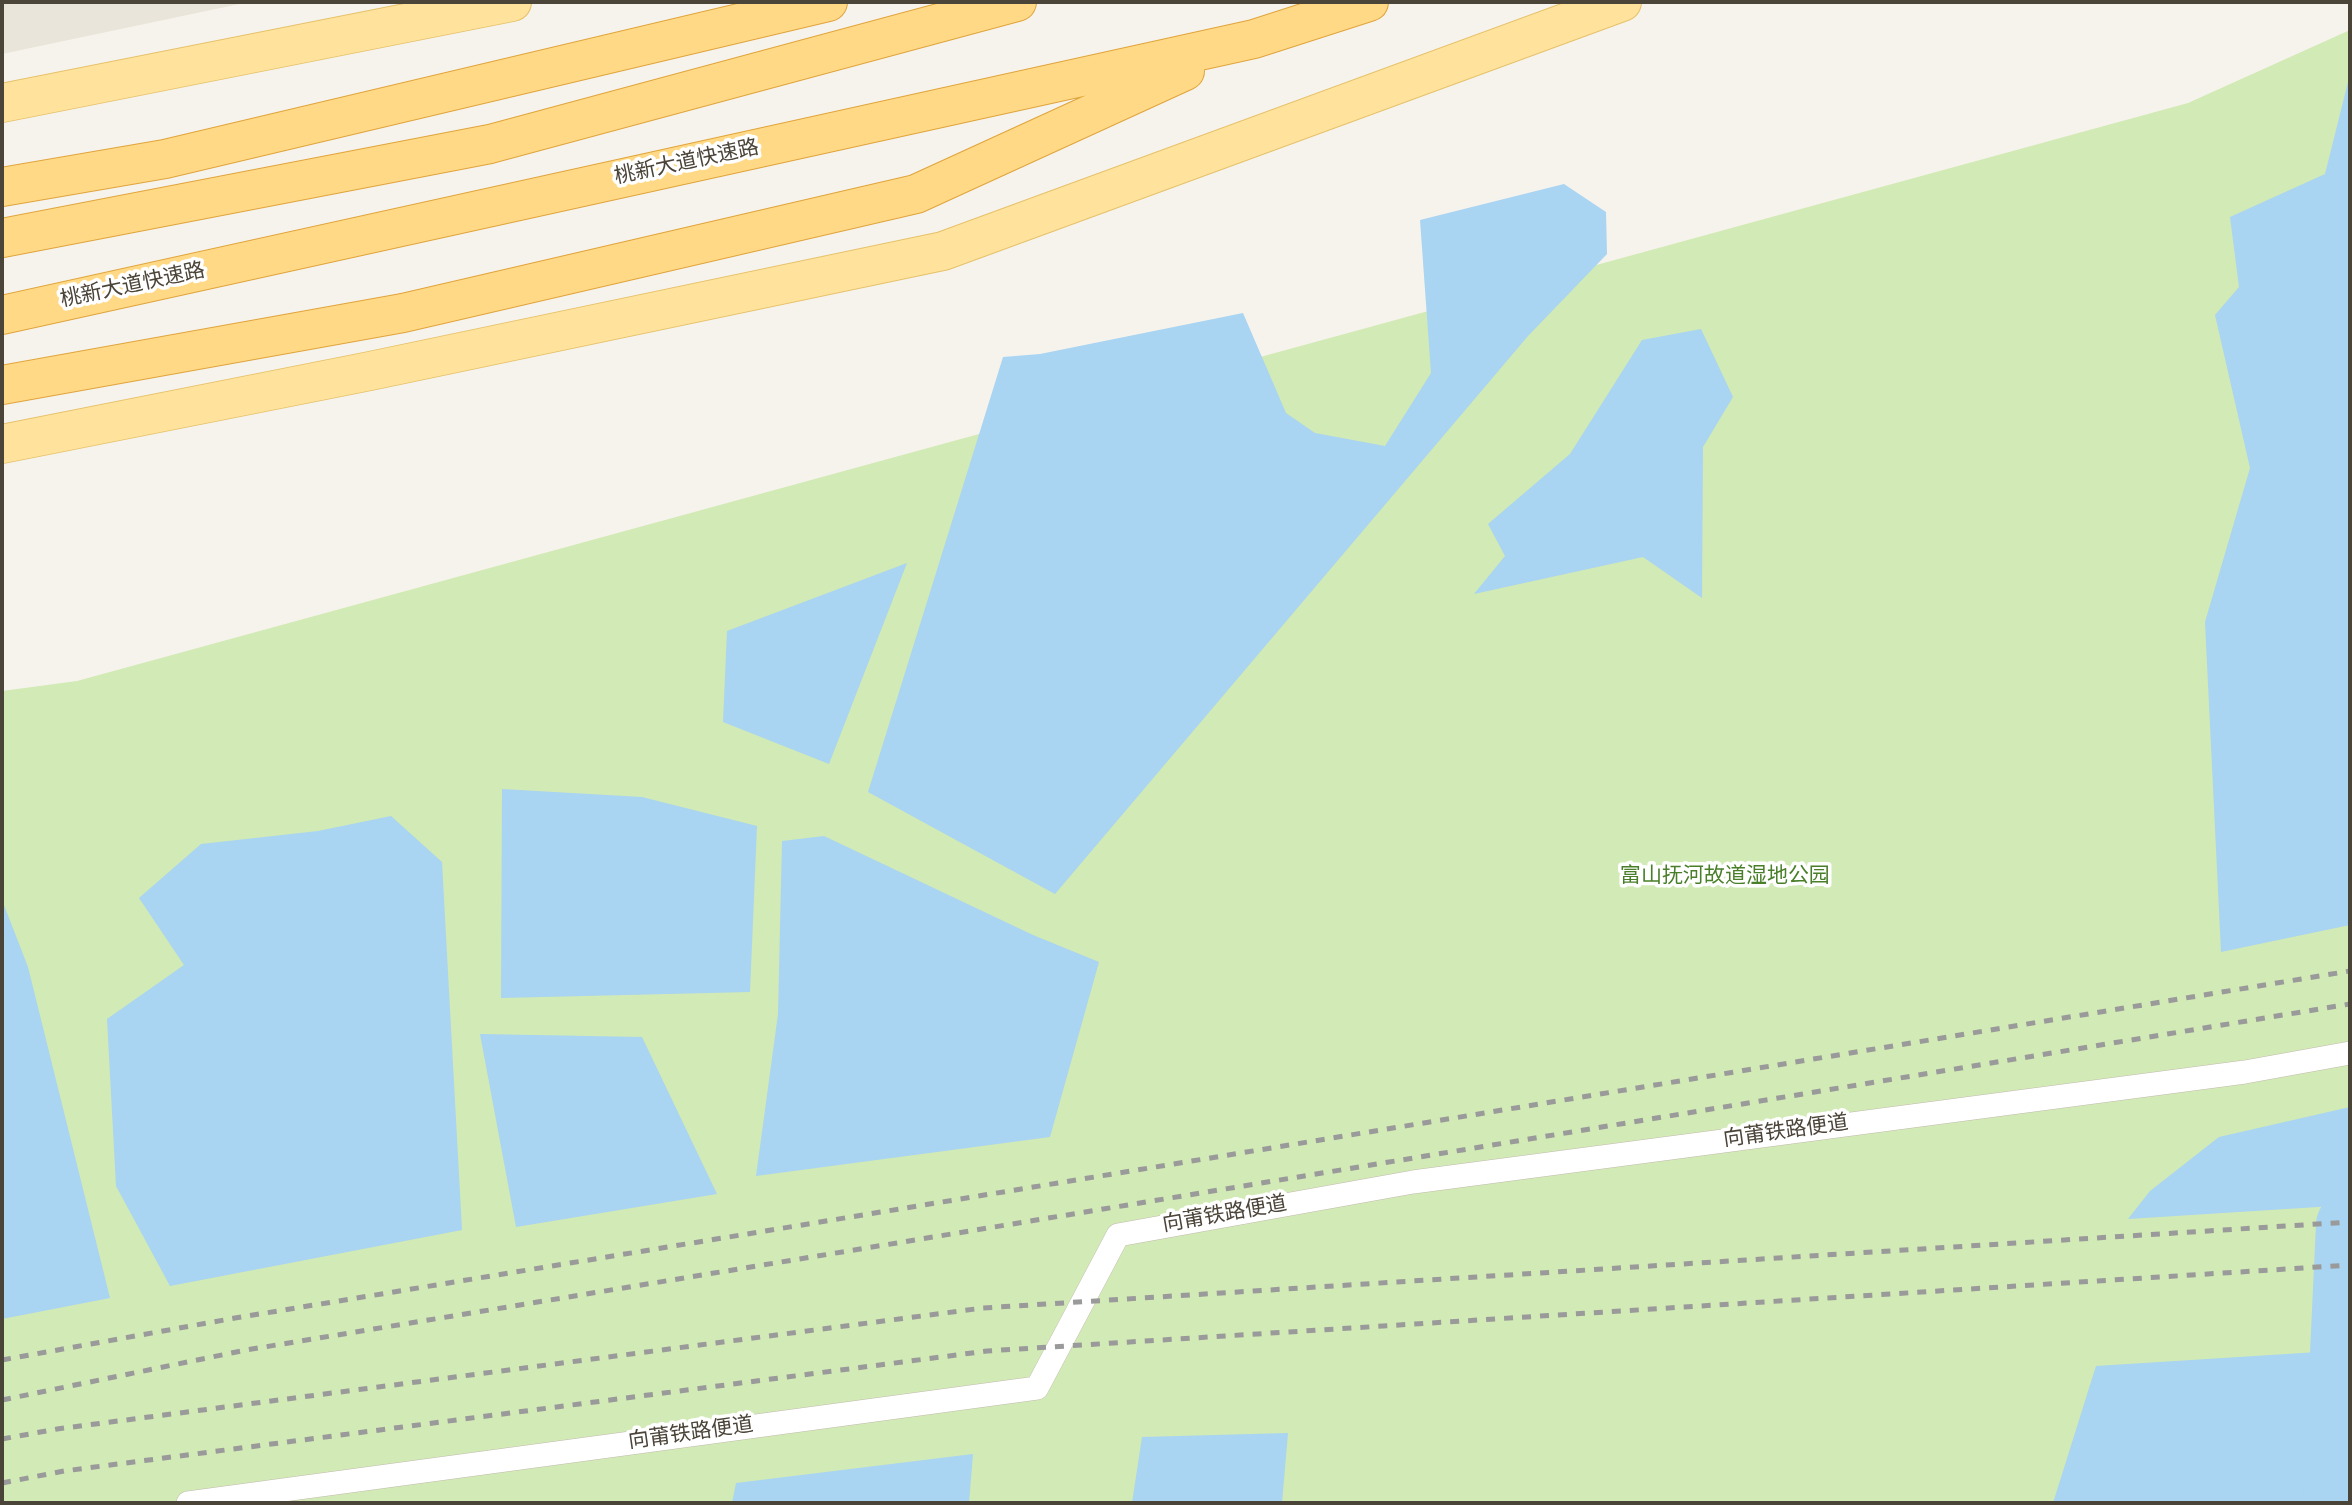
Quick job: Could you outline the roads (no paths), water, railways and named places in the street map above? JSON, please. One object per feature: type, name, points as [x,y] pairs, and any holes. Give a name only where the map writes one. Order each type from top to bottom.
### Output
[{"type":"highway","points":[[2,187],[165,159],[828,2]]},
{"type":"highway","points":[[2,238],[489,144],[1017,2]]},
{"type":"highway","name":"桃新大道快速路","points":[[2,315],[1254,39],[1369,2]]},
{"type":"highway","points":[[2,385],[402,313],[916,194],[1254,39]]},
{"type":"main road","points":[[2,103],[512,2]]},
{"type":"main road","points":[[2,444],[384,368],[943,251],[1622,2]]},
{"type":"lane","name":"向莆铁路便道","points":[[188,1503],[1037,1388],[1118,1235],[1413,1182],[2231,1074],[2350,1053]]},
{"type":"water","points":[[2350,74],[2350,925],[2221,952],[2205,622],[2250,468],[2215,315],[2239,287],[2230,217],[2325,174]]},
{"type":"water","points":[[1564,184],[1606,212],[1607,254],[1528,336],[1055,894],[868,792],[1003,357],[1040,354],[1243,313],[1286,413],[1315,433],[1385,446],[1431,373],[1420,220]]},
{"type":"water","points":[[1701,329],[1733,397],[1703,447],[1702,598],[1643,557],[1474,594],[1505,556],[1488,524],[1570,454],[1642,340]]},
{"type":"water","points":[[907,563],[829,764],[723,722],[727,631]]},
{"type":"water","points":[[502,789],[642,797],[757,826],[750,992],[501,998]]},
{"type":"water","points":[[391,816],[442,862],[462,1230],[170,1286],[116,1186],[107,1019],[184,965],[139,898],[201,844],[318,831]]},
{"type":"water","points":[[824,836],[1033,935],[1099,962],[1050,1137],[756,1176],[778,1014],[782,841]]},
{"type":"water","points":[[2,900],[28,967],[110,1298],[2,1319]]},
{"type":"water","points":[[480,1034],[642,1037],[717,1194],[516,1227]]},
{"type":"water","points":[[2350,1107],[2350,1205],[2128,1219],[2150,1191],[2219,1137]]},
{"type":"water","points":[[2350,1350],[2350,1503],[2053,1503],[2096,1366]]},
{"type":"water","points":[[1288,1433],[1282,1503],[1132,1503],[1142,1437]]},
{"type":"water","points":[[973,1454],[969,1503],[732,1503],[736,1483]]},
{"type":"waterway","points":[[2337,1503],[2350,1225]]},
{"type":"railway","points":[[2,1360],[235,1318],[2350,971]]},
{"type":"railway","points":[[2,1400],[246,1350],[2350,1004]]},
{"type":"railway","points":[[2,1439],[57,1429],[983,1308],[2350,1222]]},
{"type":"railway","points":[[2,1483],[64,1471],[987,1351],[2350,1265]]},
{"type":"park label","name":"富山抚河故道湿地公园","points":[[1725,878]]}]
